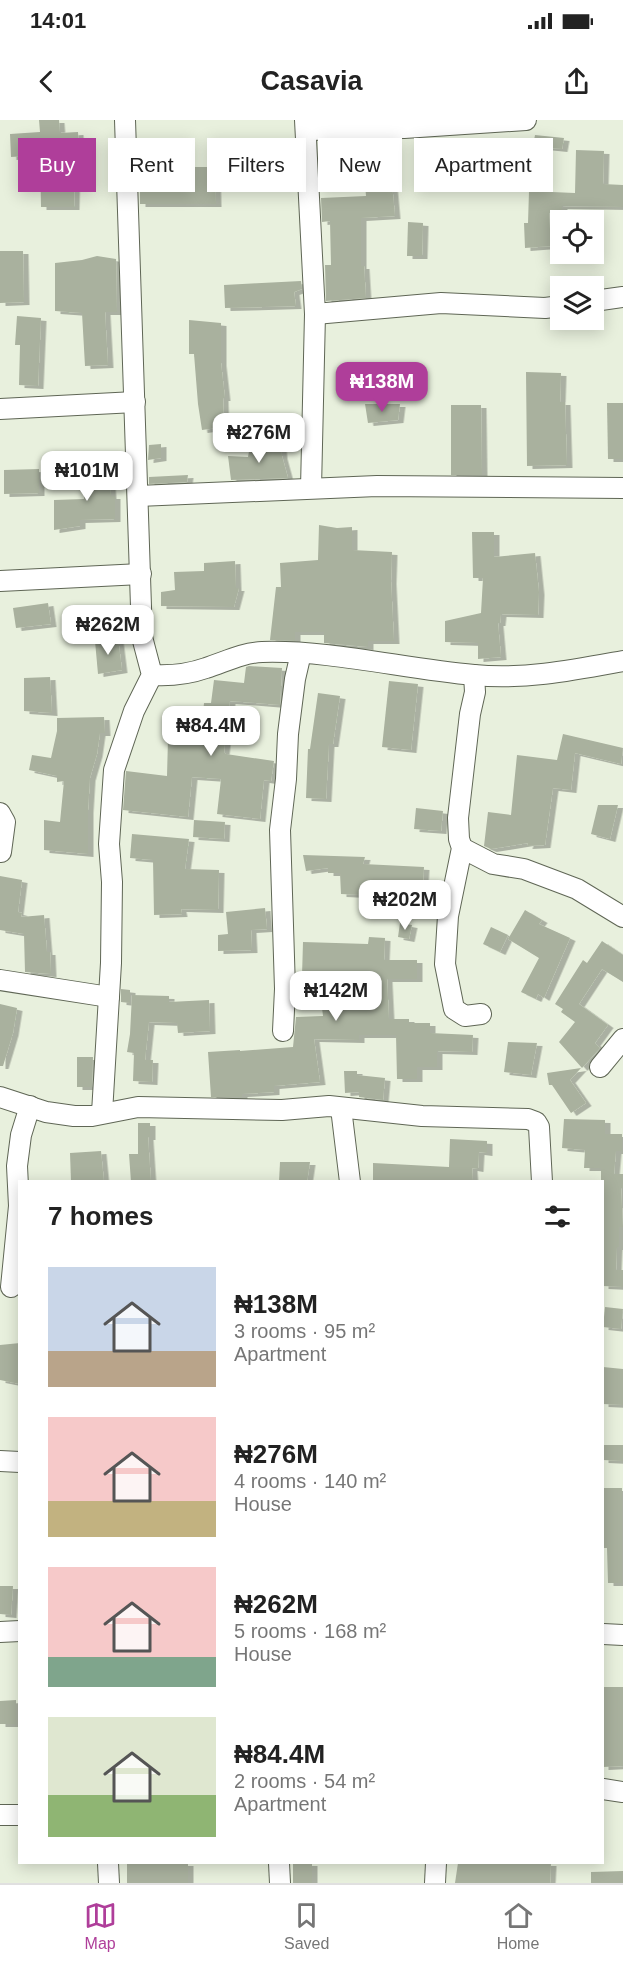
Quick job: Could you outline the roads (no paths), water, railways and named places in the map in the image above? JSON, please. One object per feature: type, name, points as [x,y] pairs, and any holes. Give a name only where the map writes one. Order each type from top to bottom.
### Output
[{"type":"street","points":[[102,1113],[109,997],[112,882],[109,844],[114,770],[134,711],[152,675],[142,637],[125,120]]},
{"type":"street","points":[[311,488],[315,314],[306,125],[404,128],[526,120]]},
{"type":"street","points":[[604,300],[623,297]]},
{"type":"street","points":[[315,314],[441,303],[550,307]]},
{"type":"street","points":[[0,409],[135,402]]},
{"type":"street","points":[[138,496],[377,486],[623,488]]},
{"type":"street","points":[[0,581],[141,574]]},
{"type":"street","points":[[152,675],[166,676],[204,669],[238,655],[260,652],[301,653],[474,675],[512,677],[564,672],[623,661]]},
{"type":"street","points":[[283,1031],[285,966],[280,830],[288,734],[295,679],[301,653]]},
{"type":"street","points":[[474,675],[475,692],[470,714],[458,818],[462,848],[448,916],[445,964],[454,1009],[465,1016],[481,1014]]},
{"type":"street","points":[[0,813],[5,822],[1,852]]},
{"type":"street","points":[[462,848],[493,864],[524,869],[577,889],[623,917]]},
{"type":"street","points":[[0,980],[109,997]]},
{"type":"street","points":[[600,1067],[623,1039]]},
{"type":"street","points":[[0,1097],[46,1112],[74,1116],[92,1116],[138,1107],[282,1110],[329,1106],[422,1116],[532,1120],[539,1127],[542,1180]]},
{"type":"street","points":[[18,1186],[17,1166],[21,1135],[30,1106]]},
{"type":"street","points":[[341,1108],[350,1180]]},
{"type":"street","points":[[10,1287],[18,1215]]},
{"type":"street","points":[[0,1461],[18,1462]]},
{"type":"street","points":[[0,1632],[18,1631]]},
{"type":"street","points":[[604,1634],[623,1635]]},
{"type":"street","points":[[604,1789],[623,1792]]},
{"type":"street","points":[[0,1815],[18,1815]]},
{"type":"street","points":[[108,1864],[109,1883]]},
{"type":"street","points":[[279,1864],[280,1883]]},
{"type":"street","points":[[435,1883],[436,1864]]}]
